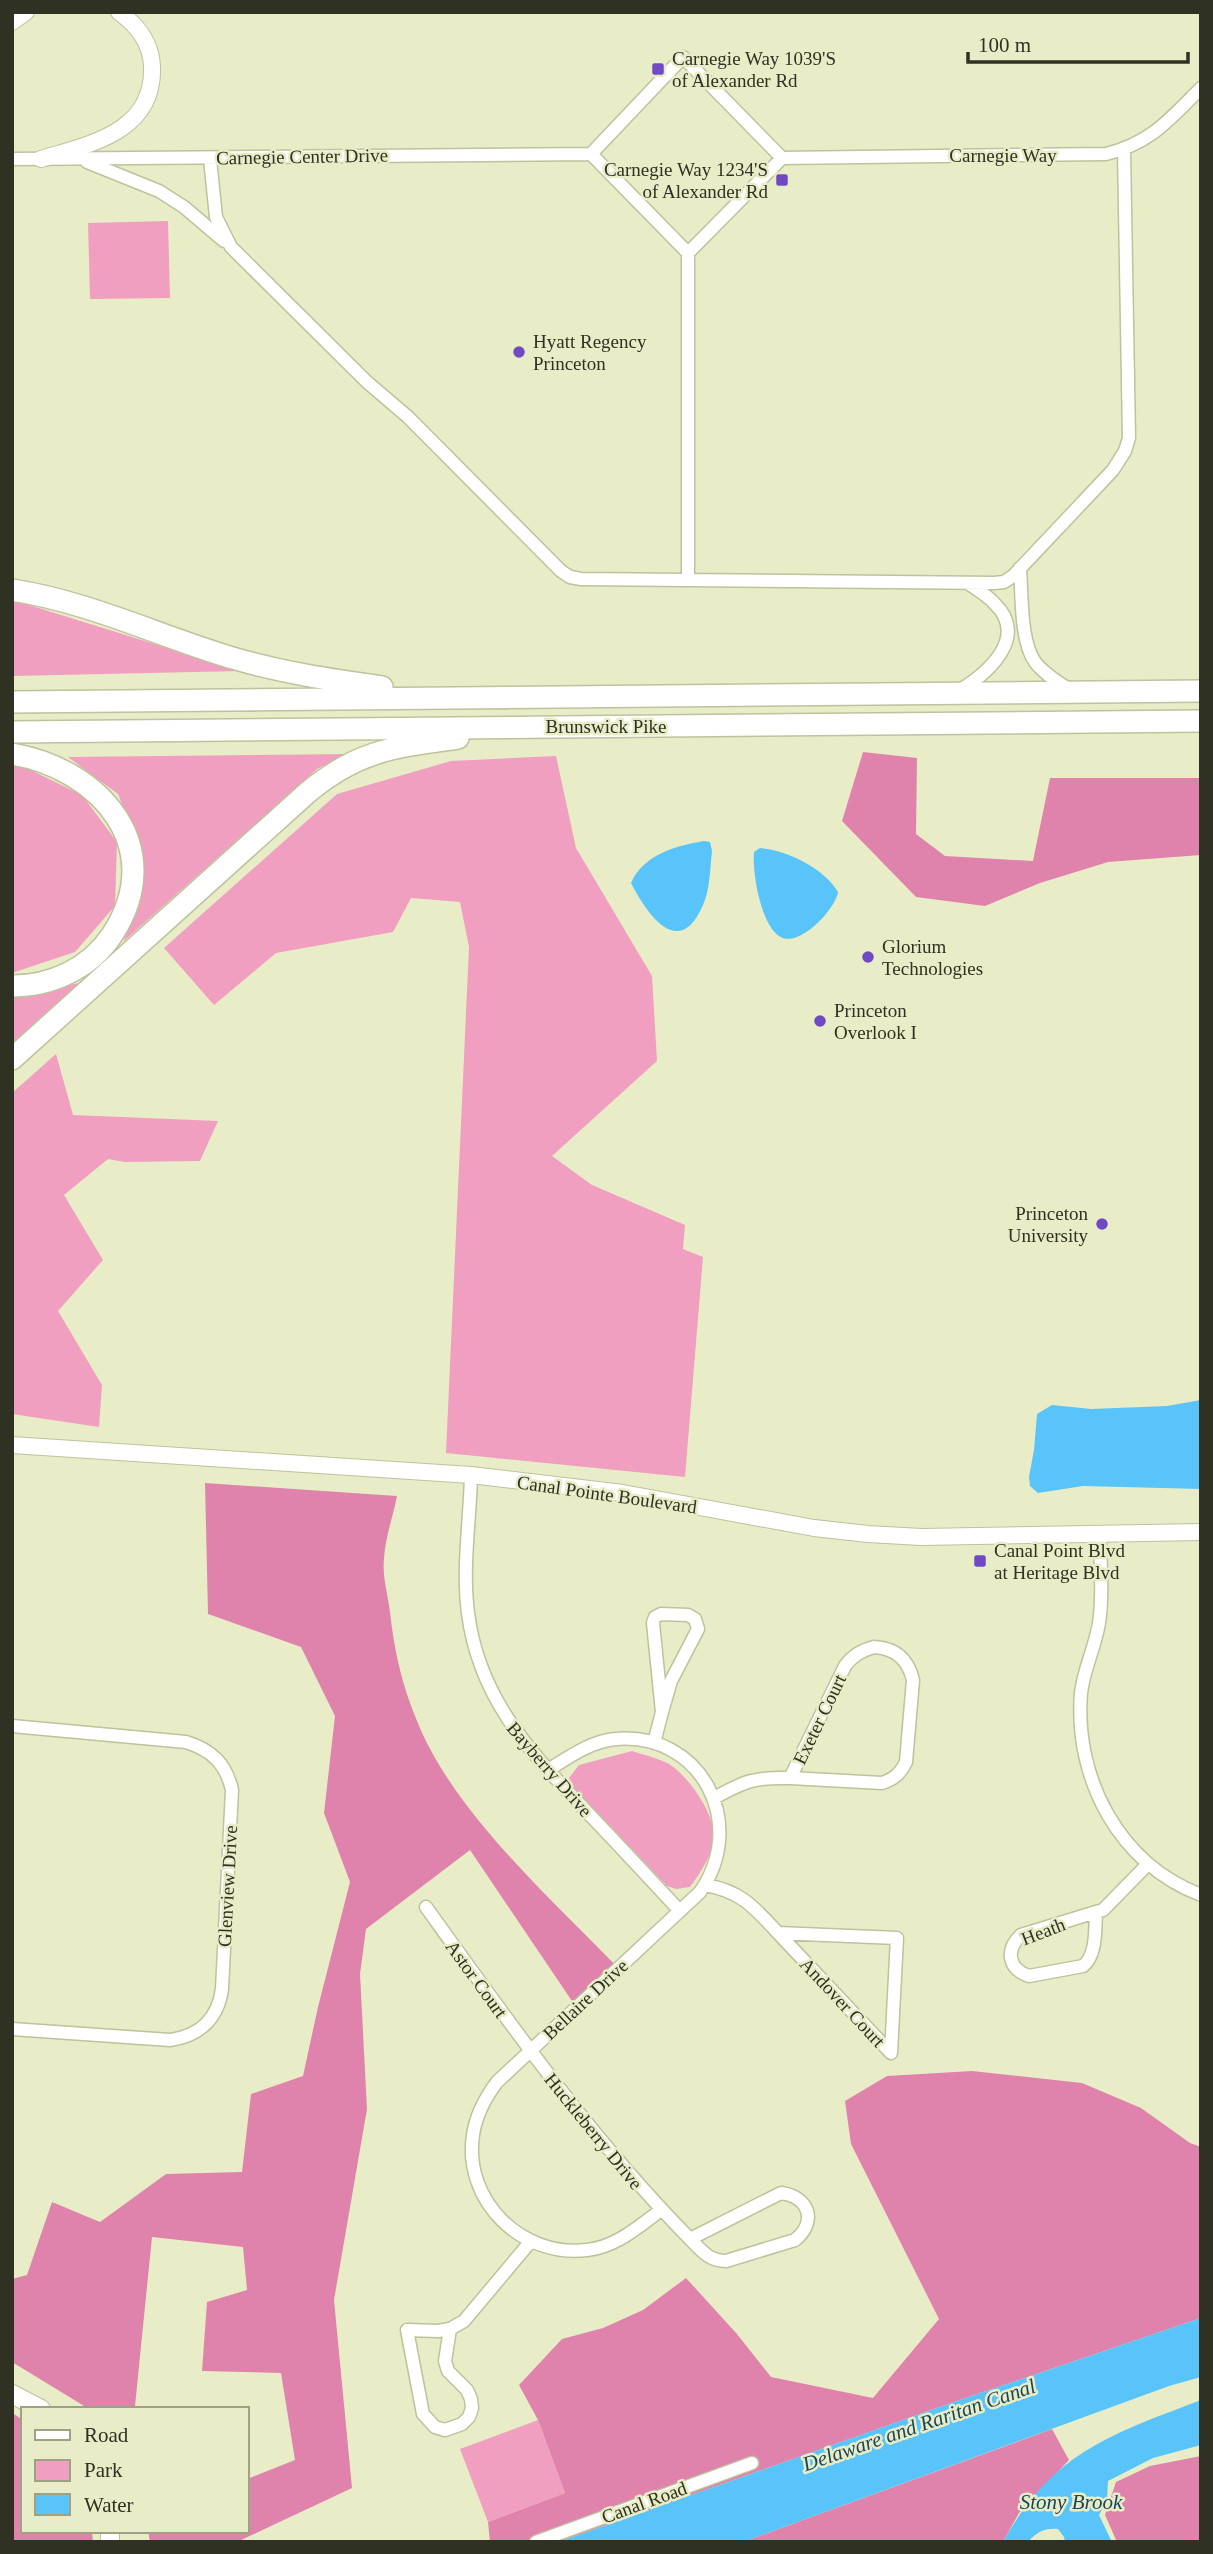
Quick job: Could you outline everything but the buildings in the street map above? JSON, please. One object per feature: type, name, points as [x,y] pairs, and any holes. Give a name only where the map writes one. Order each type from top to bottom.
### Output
[{"type":"highway","points":[[12,590],[59,600],[236,659],[279,670],[321,679],[461,696]]},
{"type":"highway","name":"Brunswick Pike","points":[[12,702],[1201,691]]},
{"type":"highway","name":"Brunswick Pike","points":[[12,732],[1201,721]]},
{"type":"highway","points":[[12,1059],[334,771],[360,758],[388,749],[551,726]]},
{"type":"highway","points":[[12,754],[62,769],[94,790],[110,807],[123,831],[132,857],[133,872],[132,887],[124,914],[108,941],[90,960],[71,972],[48,981],[12,986]]},
{"type":"main road","points":[[12,2394],[37,2407]]},
{"type":"street","points":[[12,22],[26,12]]},
{"type":"street","points":[[41,159],[108,137],[127,124],[148,98],[152,74],[150,52],[138,30],[119,12]]},
{"type":"street","points":[[688,253],[782,158],[683,57],[591,154],[688,253],[688,580]]},
{"type":"street","name":"Carnegie Way","points":[[782,158],[1016,153],[1106,154],[1145,141],[1160,130],[1201,88]]},
{"type":"street","points":[[80,160],[165,194],[184,207],[231,247],[570,577],[969,583],[1004,582],[1113,470],[1125,451],[1129,438],[1124,150]]},
{"type":"street","name":"Carnegie Center Drive","points":[[12,159],[591,154]]},
{"type":"street","points":[[210,159],[216,217],[231,247]]},
{"type":"street","points":[[1020,568],[1026,640],[1034,660],[1045,673],[1073,692]]},
{"type":"street","points":[[954,694],[982,677],[998,660],[1006,641],[1006,621],[997,605],[969,583]]},
{"type":"street","name":"Canal Pointe Boulevard","points":[[12,1445],[471,1475],[623,1493],[814,1528],[868,1534],[921,1537],[1201,1532]]},
{"type":"street","name":"Bayberry Drive","points":[[471,1475],[466,1582],[468,1613],[473,1643],[496,1701],[509,1724],[548,1770],[680,1911]]},
{"type":"street","points":[[1100,1535],[1100,1614],[1082,1690],[1080,1721],[1088,1774],[1115,1828],[1148,1864],[1169,1879],[1201,1895]]},
{"type":"street","points":[[654,1743],[663,1712],[671,1681],[698,1629],[695,1619],[688,1615],[661,1614],[655,1617],[653,1623],[663,1712]]},
{"type":"street","name":"Exeter Court","points":[[714,1798],[757,1778],[882,1783],[892,1779],[901,1772],[906,1762],[913,1680],[911,1669],[904,1658],[895,1651],[874,1647],[862,1650],[852,1657],[845,1666],[790,1778]]},
{"type":"street","name":"Glenview Drive","points":[[12,1726],[187,1742],[200,1746],[222,1764],[232,1790],[222,1989],[216,2011],[208,2023],[197,2032],[170,2040],[12,2029]]},
{"type":"street","name":"Bellaire Drive","points":[[548,1770],[597,1743],[615,1739],[654,1743],[682,1756],[695,1768],[714,1798],[720,1827],[719,1849],[714,1868],[705,1885],[497,2082],[485,2099],[473,2134],[472,2154],[480,2189],[489,2206],[515,2232],[550,2248],[568,2251],[607,2246],[626,2236],[661,2210]]},
{"type":"street","points":[[1097,1912],[1103,1910],[1148,1864]]},
{"type":"street","points":[[705,1885],[720,1887],[749,1902],[778,1933]]},
{"type":"street","name":"Astor Court","points":[[426,1908],[529,2051]]},
{"type":"street","name":"Heath","points":[[1097,1912],[1092,1954],[1083,1966],[1029,1976],[1014,1967],[1010,1950],[1013,1942],[1021,1936],[1097,1912]]},
{"type":"street","name":"Andover Court","points":[[778,1933],[897,1937],[891,2053],[825,1983],[778,1933]]},
{"type":"street","name":"Huckleberry Drive","points":[[529,2051],[620,2166],[708,2257],[726,2261],[795,2241],[807,2226],[808,2217],[805,2206],[799,2199],[781,2193],[691,2239]]},
{"type":"street","points":[[450,2329],[446,2361],[448,2371],[467,2390],[472,2408],[463,2424],[445,2430],[435,2427],[423,2414],[407,2330],[438,2331],[450,2329],[464,2321],[531,2241]]},
{"type":"street","name":"Canal Road","points":[[536,2542],[752,2463]]},
{"type":"green space","points":[[168,221],[170,298],[90,299],[88,223]]},
{"type":"green space","points":[[12,602],[26,604],[241,671],[12,676]]},
{"type":"green space","points":[[347,754],[317,769],[124,941],[142,855],[118,794],[68,757]]},
{"type":"green space","points":[[556,756],[576,848],[652,976],[657,1061],[552,1156],[592,1185],[685,1225],[683,1249],[703,1257],[685,1477],[446,1453],[469,947],[460,902],[411,898],[393,932],[276,953],[214,1005],[164,948],[337,794],[451,761]]},
{"type":"green space","points":[[12,761],[82,795],[117,842],[115,906],[75,952],[12,973]]},
{"type":"green space","points":[[80,983],[12,1044],[12,994]]},
{"type":"green space","points":[[56,1054],[73,1115],[218,1121],[200,1161],[125,1162],[108,1159],[64,1195],[103,1260],[58,1311],[102,1385],[99,1427],[12,1414],[12,1093]]},
{"type":"green space","points":[[632,1751],[660,1760],[676,1769],[698,1794],[708,1813],[714,1839],[703,1868],[690,1887],[676,1889],[667,1886],[575,1789],[569,1778],[579,1765]]},
{"type":"green space","points":[[538,2420],[565,2493],[488,2522],[460,2449]]},
{"type":"shaded area","points":[[863,752],[917,758],[916,834],[945,856],[1033,861],[1050,778],[1201,778],[1201,855],[1108,862],[1040,883],[985,906],[916,897],[842,821]]},
{"type":"shaded area","points":[[205,1483],[397,1496],[386,1543],[384,1572],[396,1654],[417,1721],[433,1755],[479,1821],[534,1883],[618,1968],[576,2007],[470,1850],[366,1929],[360,1974],[367,2109],[334,2300],[352,2488],[239,2541],[150,2542],[148,2533],[248,2533],[248,2479],[295,2460],[281,2373],[202,2371],[207,2302],[247,2290],[243,2247],[152,2237],[135,2406],[86,2407],[12,2362],[12,2279],[27,2275],[52,2202],[100,2222],[166,2174],[242,2172],[251,2094],[303,2076],[350,1882],[324,1813],[335,1716],[301,1647],[208,1614]]},
{"type":"shaded area","points":[[972,2071],[1082,2083],[1141,2108],[1190,2143],[1201,2147],[1201,2318],[951,2403],[559,2542],[490,2542],[488,2522],[565,2493],[538,2420],[519,2385],[562,2339],[603,2328],[643,2310],[686,2278],[737,2334],[771,2377],[873,2398],[939,2319],[851,2144],[845,2101],[887,2076]]},
{"type":"shaded area","points":[[14,2409],[14,2414],[21,2419],[21,2533],[92,2533],[93,2542],[12,2542]]},
{"type":"shaded area","points":[[1052,2429],[1069,2460],[1019,2513],[1003,2542],[743,2542]]},
{"type":"shaded area","points":[[1201,2456],[1201,2542],[1117,2542],[1105,2515],[1116,2482],[1150,2466]]},
{"type":"water","points":[[710,842],[712,851],[703,905],[694,921],[684,930],[674,931],[654,918],[631,883],[652,858],[672,849]]},
{"type":"water","points":[[760,848],[782,852],[804,862],[824,875],[838,892],[825,915],[799,936],[783,938],[775,933],[764,913],[756,886],[754,861],[754,852]]},
{"type":"water","points":[[1201,1400],[1201,1489],[1083,1486],[1038,1493],[1030,1486],[1037,1414],[1052,1405],[1091,1409],[1167,1406]]},
{"type":"water","name":"Delaware and Raritan Canal","points":[[1201,2318],[1201,2377],[1169,2386],[743,2542],[559,2542],[951,2403]]},
{"type":"water","name":"Stony Brook","points":[[1201,2400],[1201,2445],[1153,2458],[1108,2481],[1107,2500],[1099,2515],[1112,2542],[1065,2542],[1058,2529],[1049,2529],[1041,2531],[1028,2542],[1003,2542],[1022,2511],[1042,2487],[1087,2450],[1139,2424]]},
{"type":"place","name":"Carnegie Way 1039'S of Alexander Rd","points":[[658,69]]},
{"type":"place","name":"Carnegie Way 1234'S of Alexander Rd","points":[[782,180]]},
{"type":"place","name":"Hyatt Regency Princeton","points":[[519,352]]},
{"type":"place","name":"Glorium Technologies","points":[[868,957]]},
{"type":"place","name":"Princeton Overlook I","points":[[820,1021]]},
{"type":"place","name":"Princeton University","points":[[1102,1224]]},
{"type":"place","name":"Canal Point Blvd at Heritage Blvd","points":[[980,1561]]}]
